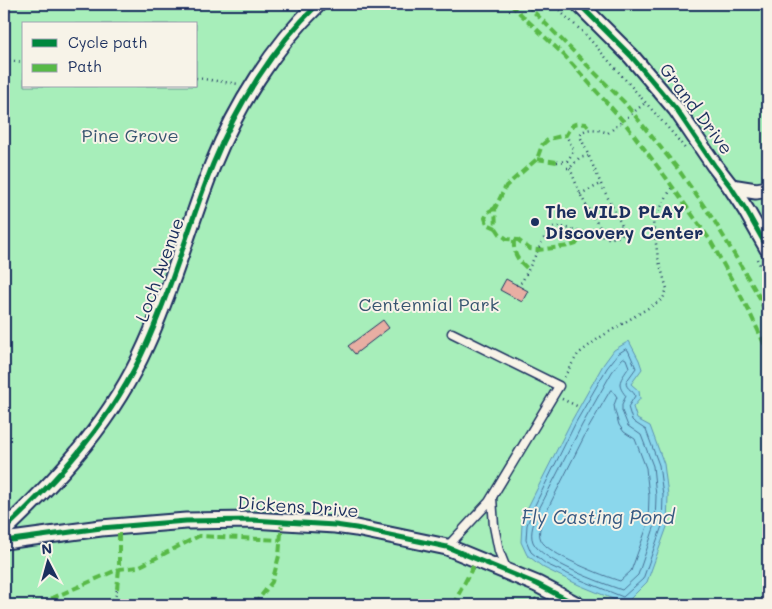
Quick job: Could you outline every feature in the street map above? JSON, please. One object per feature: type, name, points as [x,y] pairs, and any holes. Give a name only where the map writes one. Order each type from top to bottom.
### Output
[{"type":"street","name":"Loch Avenue","points":[[4,530],[39,497],[72,460],[100,426],[123,390],[145,347],[165,300],[214,162],[239,110],[268,62],[287,37],[318,4]]},
{"type":"street","name":"Grand Drive","points":[[578,4],[631,56],[676,109],[714,165],[732,187],[762,252]]},
{"type":"street","points":[[732,187],[756,191],[768,189]]},
{"type":"street","name":"Dickens Drive","points":[[4,541],[101,528],[186,522],[252,520],[335,525],[447,547],[537,584],[577,605]]},
{"type":"lane","points":[[447,547],[492,498],[559,386],[452,333]]},
{"type":"lane","points":[[492,498],[494,526],[499,551],[507,572]]},
{"type":"path","points":[[552,4],[585,34],[687,152]]},
{"type":"path","points":[[4,60],[22,62]]},
{"type":"path","points":[[198,78],[253,86]]},
{"type":"path","points":[[516,285],[522,282],[544,238],[553,227],[562,227],[607,238],[616,238],[623,232],[623,228],[580,136],[582,132],[590,129],[598,129],[608,133],[646,103]]},
{"type":"path","points":[[566,135],[578,159]]},
{"type":"path","points":[[557,162],[568,161],[574,151]]},
{"type":"path","points":[[588,156],[578,159],[569,168],[580,194],[607,238]]},
{"type":"path","points":[[580,194],[601,184]]},
{"type":"path","points":[[559,386],[578,354],[599,338],[663,299],[667,289],[658,258],[653,222],[672,187]]},
{"type":"path","points":[[762,252],[768,280]]},
{"type":"path","points":[[554,395],[577,406]]},
{"type":"path","points":[[104,605],[113,600],[117,589]]},
{"type":"green space","name":"Centennial Park","points":[[4,4],[768,4],[768,605],[4,605]]},
{"type":"water","name":"Fly Casting Pond","points":[[629,341],[642,369],[631,384],[639,391],[640,399],[633,407],[637,419],[650,426],[664,464],[668,495],[667,527],[647,582],[625,604],[544,568],[527,555],[521,542],[522,524],[528,507],[572,420],[603,365],[614,350]]},
{"type":"building","points":[[506,279],[528,291],[522,302],[500,290]]},
{"type":"building","points":[[383,320],[389,328],[355,354],[348,346]]},
{"type":"marked path","points":[[510,4],[564,55],[624,122],[667,179],[710,240],[749,311],[768,352]]},
{"type":"marked path","points":[[526,4],[624,102],[678,169],[715,222],[760,298],[768,320]]},
{"type":"marked path","points":[[585,232],[576,244],[570,246],[538,250],[530,249],[518,240],[507,239],[500,234],[496,228],[495,208],[506,186],[537,159],[542,145],[549,139],[566,135],[572,126],[578,123],[586,124],[590,129]]},
{"type":"marked path","points":[[537,159],[557,162]]},
{"type":"marked path","points":[[495,208],[488,212],[485,218],[487,224],[496,228]]},
{"type":"marked path","points":[[514,240],[514,250],[517,257],[528,269]]},
{"type":"marked path","points":[[254,605],[272,582],[279,556],[282,521]]},
{"type":"marked path","points":[[117,589],[119,526]]},
{"type":"marked path","points":[[41,605],[48,600],[119,569],[138,567],[199,536],[281,540]]},
{"type":"marked path","points":[[453,605],[477,559]]},
{"type":"cycle path","points":[[4,530],[66,467],[84,445],[102,422],[133,372],[156,323],[204,187],[233,121],[271,58],[318,4]]},
{"type":"cycle path","points":[[579,4],[631,56],[676,109],[731,187],[768,249]]},
{"type":"cycle path","points":[[4,541],[101,528],[186,521],[252,520],[335,525],[447,547],[537,584],[577,605]]},
{"type":"place","name":"The WILD PLAY Discovery Center","points":[[535,222]]},
{"type":"park label","name":"Pine Grove","points":[[130,136]]}]
